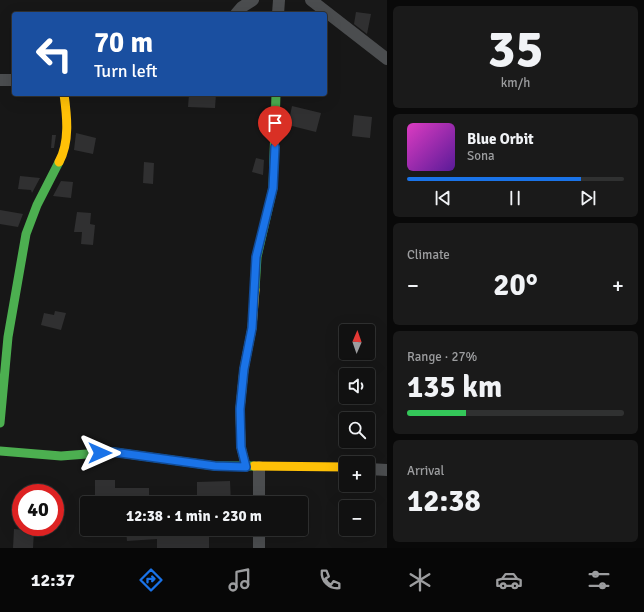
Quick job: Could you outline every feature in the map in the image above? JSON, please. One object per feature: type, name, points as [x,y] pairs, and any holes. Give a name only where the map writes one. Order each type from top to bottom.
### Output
[{"type":"street","points":[[238,12],[242,7],[253,0]]},
{"type":"street","points":[[278,12],[280,0]]},
{"type":"street","points":[[311,0],[326,12]]},
{"type":"street","points":[[327,12],[387,59]]},
{"type":"street","points":[[0,80],[12,80]]},
{"type":"street","points":[[0,423],[8,337],[26,234],[30,219],[60,161],[65,147],[66,108],[64,96]]},
{"type":"street","points":[[246,467],[241,447],[240,409],[244,369],[252,328],[256,257],[273,188],[276,96]]},
{"type":"street","points":[[0,451],[60,456],[113,452],[215,466],[339,467]]},
{"type":"street","points":[[259,467],[259,496]]},
{"type":"street","points":[[375,469],[387,470]]},
{"type":"street","points":[[259,536],[259,548]]},
{"type":"building","points":[[356,12],[371,14],[367,34],[354,24]]},
{"type":"building","points":[[189,96],[216,96],[215,108],[188,107]]},
{"type":"building","points":[[292,106],[321,113],[316,132],[288,125]]},
{"type":"building","points":[[354,115],[372,117],[370,138],[352,136]]},
{"type":"building","points":[[76,133],[96,138],[93,154],[74,150]]},
{"type":"building","points":[[52,135],[56,135],[54,148],[51,148]]},
{"type":"building","points":[[256,158],[264,160],[263,175],[252,172]]},
{"type":"building","points":[[144,162],[154,163],[153,184],[143,183]]},
{"type":"building","points":[[20,176],[40,178],[32,193],[31,190],[18,189]]},
{"type":"building","points":[[61,181],[73,182],[71,198],[53,196]]},
{"type":"building","points":[[0,210],[23,214],[18,227],[0,224]]},
{"type":"building","points":[[77,212],[91,213],[90,224],[95,225],[93,245],[81,244],[82,232],[74,232]]},
{"type":"building","points":[[55,311],[66,313],[61,330],[41,325],[44,313],[54,315]]},
{"type":"building","points":[[95,480],[115,480],[115,488],[149,488],[149,496],[95,496]]},
{"type":"building","points":[[230,481],[231,496],[197,496],[197,482]]},
{"type":"building","points":[[14,536],[34,536],[33,548],[13,548]]},
{"type":"building","points":[[127,536],[209,536],[209,548],[157,548],[157,539],[127,541]]},
{"type":"traffic: fast","points":[[255,290],[257,257],[273,188],[276,96]]},
{"type":"traffic: fast","points":[[0,423],[8,337],[26,234],[37,205],[59,162]]},
{"type":"traffic: fast","points":[[0,451],[61,456],[113,452],[215,466],[254,466]]},
{"type":"traffic: slow","points":[[59,162],[65,146],[67,129],[64,96]]},
{"type":"traffic: slow","points":[[246,467],[241,447],[240,409],[244,369],[252,328],[255,290]]},
{"type":"traffic: slow","points":[[254,466],[339,467]]},
{"type":"route","points":[[100,453],[113,452],[186,463],[246,467],[239,431],[240,409],[244,369],[252,328],[256,257],[273,188],[275,147]]}]
